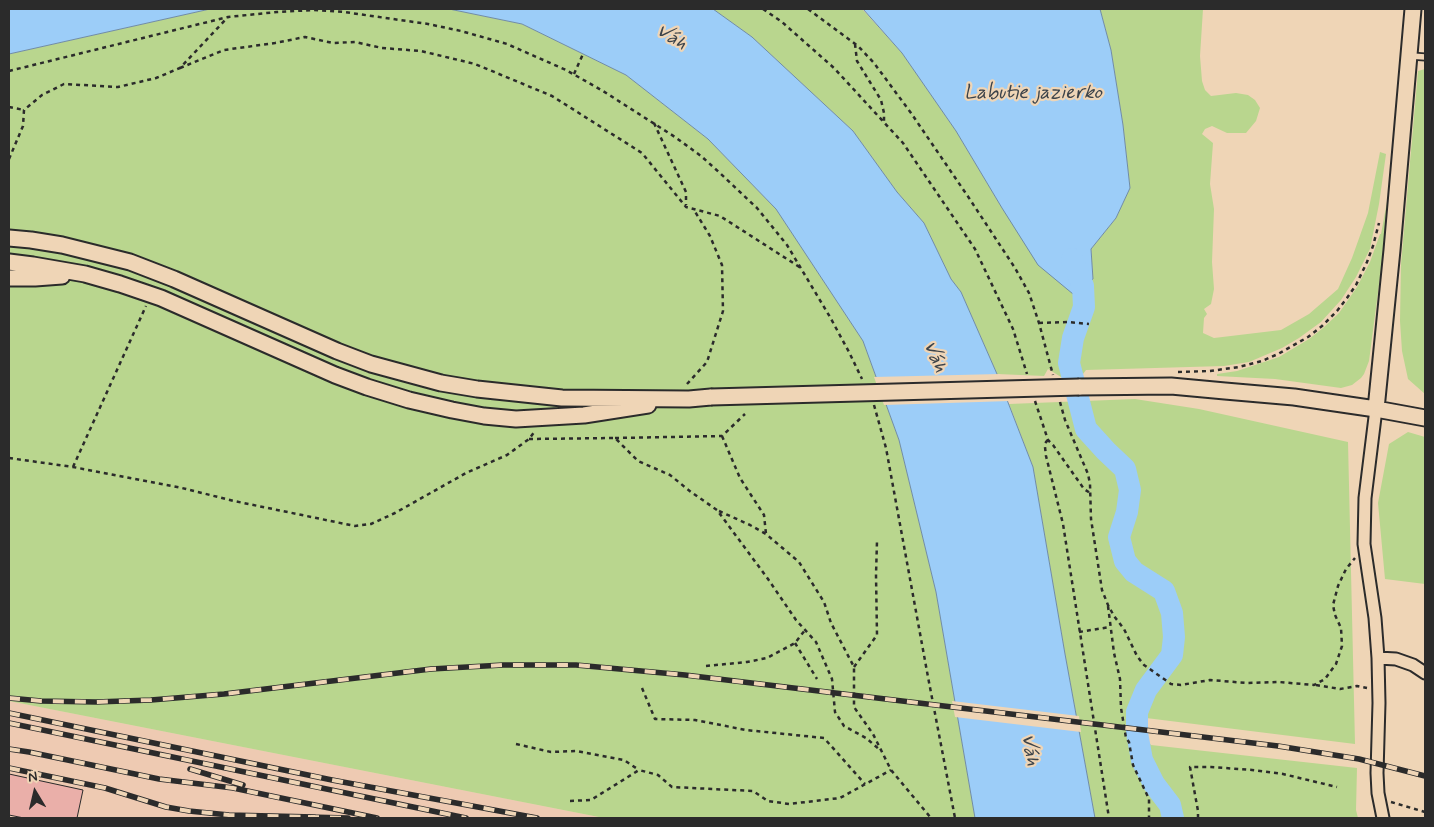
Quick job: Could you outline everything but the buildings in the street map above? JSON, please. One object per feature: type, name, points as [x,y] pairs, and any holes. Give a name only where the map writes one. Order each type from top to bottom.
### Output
[{"type":"main road","points":[[1376,409],[1413,9]]},
{"type":"main road","points":[[9,238],[62,245],[130,262],[371,364],[441,383],[477,390],[562,398],[688,391],[711,397],[1171,386],[1294,397],[1425,418]]},
{"type":"main road","points":[[9,262],[85,274],[152,295],[367,387],[452,410],[516,419],[604,413],[688,391]]},
{"type":"main road","points":[[9,278],[85,274]]},
{"type":"street","points":[[1376,409],[1365,498],[1364,544],[1378,658],[1377,773],[1378,793],[1383,818]]},
{"type":"street","points":[[1378,658],[1396,659],[1413,665],[1425,673]]},
{"type":"lane","points":[[1409,56],[1425,57]]},
{"type":"path","points":[[763,9],[782,22],[834,68],[903,143],[975,249],[1013,329],[1027,375]]},
{"type":"path","points":[[808,9],[855,44],[874,63],[969,198],[1015,268],[1029,293],[1053,376]]},
{"type":"path","points":[[9,71],[228,17],[277,12],[314,10],[344,12],[428,24],[462,31],[507,44],[574,74],[653,122],[701,156],[757,208],[787,245],[849,352],[863,381]]},
{"type":"path","points":[[180,68],[228,17]]},
{"type":"path","points":[[9,159],[22,126],[24,110],[42,94],[64,84],[118,87],[156,78],[224,50],[305,37],[333,43],[355,42],[382,48],[421,51],[475,64],[552,96],[642,153],[686,207],[720,216],[801,268]]},
{"type":"path","points":[[855,44],[857,61],[881,100],[884,122]]},
{"type":"path","points":[[574,74],[583,54]]},
{"type":"path","points":[[9,107],[24,110]]},
{"type":"path","points":[[653,122],[686,192],[686,207]]},
{"type":"path","points":[[688,391],[707,362],[723,311],[722,265],[710,236],[693,208]]},
{"type":"path","points":[[1174,372],[1210,371],[1239,367],[1262,361],[1308,337],[1336,311],[1356,284],[1373,246],[1380,219]]},
{"type":"path","points":[[74,467],[152,295]]},
{"type":"path","points":[[1039,323],[1068,322],[1089,324]]},
{"type":"path","points":[[1033,394],[1048,440],[1053,444],[1084,490],[1090,494]]},
{"type":"path","points":[[1060,402],[1065,420],[1085,465],[1090,484],[1091,519],[1102,590],[1114,616],[1124,629],[1137,656],[1144,665],[1170,684],[1182,685],[1210,680],[1247,683],[1279,682],[1340,689],[1357,686],[1368,688]]},
{"type":"path","points":[[873,403],[886,448],[955,818]]},
{"type":"path","points":[[529,439],[722,436],[745,414]]},
{"type":"path","points":[[9,458],[74,467],[182,488],[354,526],[372,524],[508,454],[529,439],[536,430]]},
{"type":"path","points":[[722,436],[740,478],[764,515],[766,534]]},
{"type":"path","points":[[615,438],[638,461],[670,475],[717,510],[766,534],[800,562],[824,602],[831,623],[854,667],[854,707],[873,734],[891,770],[931,818]]},
{"type":"path","points":[[1048,440],[1045,447],[1046,456],[1063,524],[1109,818]]},
{"type":"path","points":[[717,510],[768,578],[796,620],[816,642],[832,679],[835,712],[844,726],[866,738],[880,750]]},
{"type":"path","points":[[854,667],[877,635],[877,540]]},
{"type":"path","points":[[1314,685],[1326,679],[1336,664],[1342,646],[1341,628],[1333,605],[1338,586],[1346,569],[1355,558]]},
{"type":"path","points":[[1108,604],[1110,627],[1120,679],[1121,708],[1126,738],[1129,742],[1133,765],[1149,799],[1150,818]]},
{"type":"path","points":[[1079,632],[1110,627]]},
{"type":"path","points":[[706,666],[767,658],[796,643],[805,630]]},
{"type":"path","points":[[796,643],[817,679]]},
{"type":"path","points":[[642,688],[655,719],[696,720],[746,730],[824,738],[864,784]]},
{"type":"path","points":[[516,744],[551,752],[576,751],[624,760],[639,770],[658,775],[672,787],[753,791],[768,801],[789,804],[840,798],[891,770]]},
{"type":"path","points":[[1198,818],[1190,767],[1252,770],[1282,774],[1337,787]]},
{"type":"path","points":[[570,801],[591,800],[639,770]]},
{"type":"path","points":[[1378,793],[1392,803],[1425,812]]},
{"type":"shaded area","points":[[9,701],[604,818],[9,818]]},
{"type":"green space","points":[[210,9],[449,9],[522,24],[626,75],[708,139],[776,209],[863,341],[899,440],[936,592],[975,818],[604,818],[9,701],[9,54]]},
{"type":"green space","points":[[713,9],[862,9],[902,53],[956,131],[1002,208],[1073,293],[1093,279],[1091,249],[1116,218],[1130,188],[1123,125],[1111,50],[1100,9],[1203,9],[1200,56],[1202,81],[1205,90],[1211,96],[1236,93],[1248,95],[1255,100],[1260,108],[1256,121],[1246,133],[1227,133],[1212,126],[1205,129],[1202,134],[1213,143],[1210,184],[1214,209],[1212,262],[1214,289],[1211,304],[1204,309],[1207,314],[1204,318],[1203,333],[1214,338],[1281,330],[1309,314],[1338,289],[1352,258],[1368,213],[1380,152],[1386,154],[1370,249],[1356,277],[1341,300],[1321,322],[1282,348],[1249,362],[1224,366],[1086,370],[1083,374],[1074,370],[1061,377],[1048,369],[1044,376],[997,374],[961,292],[951,279],[924,223],[897,192],[853,131],[752,37]]},
{"type":"green space","points":[[1425,69],[1425,394],[1408,379],[1402,351],[1400,321],[1401,264],[1418,71]]},
{"type":"green space","points":[[1389,191],[1384,247],[1369,361],[1361,378],[1352,385],[1341,388],[1275,379],[1217,376],[1217,374],[1237,371],[1279,357],[1309,339],[1339,313],[1357,287],[1370,262],[1381,234]]},
{"type":"green space","points":[[1135,399],[1199,409],[1348,442],[1355,744],[1130,716],[1151,745],[1357,768],[1356,810],[1358,818],[1095,818],[1033,467],[1009,404]]},
{"type":"green space","points":[[1408,432],[1425,437],[1425,584],[1385,579],[1378,503],[1389,444]]},
{"type":"water","points":[[9,9],[210,9],[9,54]]},
{"type":"water","name":"Váh","points":[[449,9],[713,9],[752,37],[853,131],[897,192],[924,223],[951,279],[961,292],[997,374],[1033,467],[1095,818],[975,818],[936,592],[899,440],[863,341],[776,209],[708,139],[626,75],[522,24]]},
{"type":"water","name":"Labutie jazierko","points":[[863,9],[1100,9],[1111,50],[1123,125],[1130,188],[1116,218],[1091,249],[1093,279],[1073,294],[1038,265],[956,131],[902,53]]},
{"type":"pier","points":[[1000,374],[1010,401],[884,405],[874,377]]},
{"type":"pier","points":[[952,701],[1079,716],[1081,732],[955,717]]},
{"type":"waterway","points":[[1072,259],[1083,286],[1084,307],[1073,338],[1069,363],[1086,429],[1125,469],[1130,490],[1127,512],[1119,537],[1125,561],[1134,572],[1164,591],[1172,613],[1174,637],[1172,655],[1146,690],[1137,712],[1137,733],[1142,760],[1154,784],[1170,805],[1173,818]]},
{"type":"railway","points":[[9,698],[41,701],[96,702],[151,700],[224,694],[431,669],[503,665],[576,665],[685,675],[1278,746],[1359,759],[1425,776]]},
{"type":"railway","points":[[9,713],[332,780],[537,818]]},
{"type":"railway","points":[[9,723],[466,818]]},
{"type":"railway","points":[[9,749],[159,779],[233,788],[377,818]]},
{"type":"railway","points":[[9,768],[105,788],[166,807],[189,811],[229,815],[315,817]]},
{"type":"railway","points":[[190,769],[243,785]]},
{"type":"railway","points":[[308,817],[348,818]]}]
